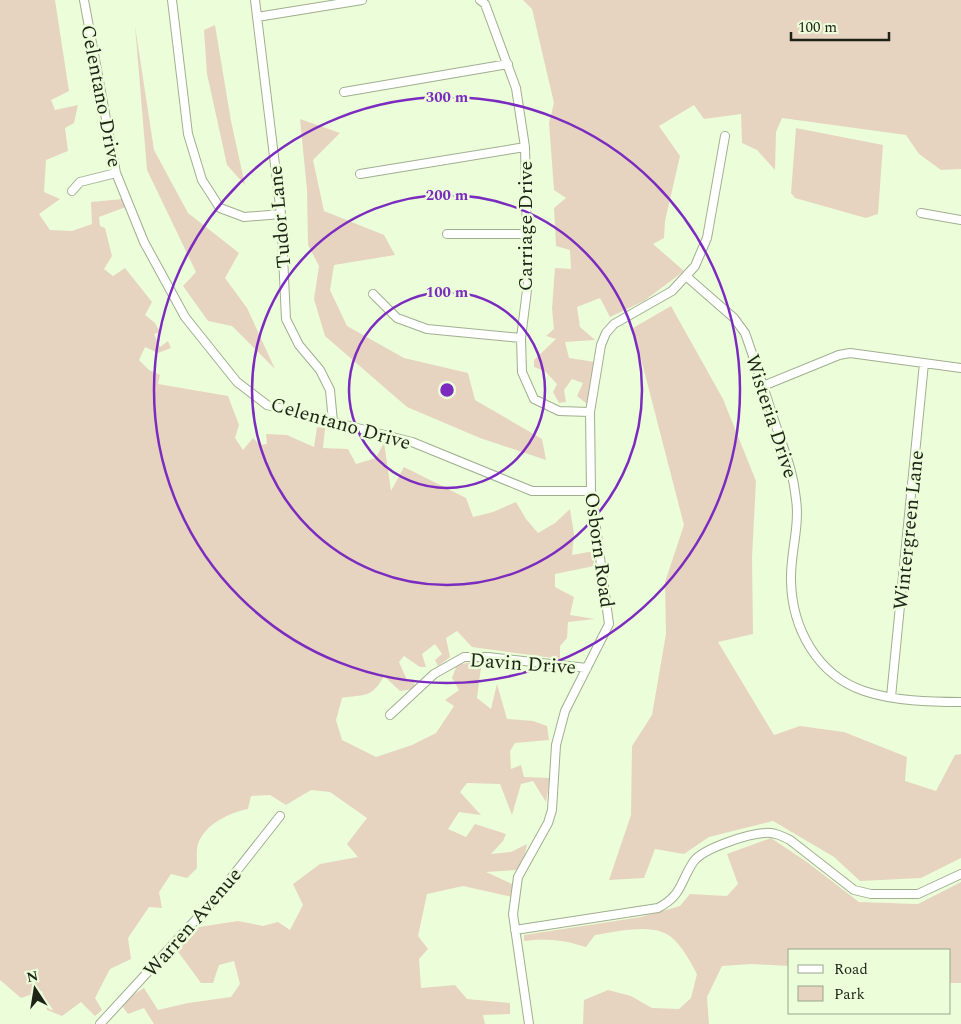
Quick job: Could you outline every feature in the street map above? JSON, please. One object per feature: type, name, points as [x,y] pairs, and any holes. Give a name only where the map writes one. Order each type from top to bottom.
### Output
[{"type":"street","name":"Celentano Drive","points":[[84,0],[116,173],[144,242],[185,317],[237,382],[267,405],[412,442],[532,491],[591,491]]},
{"type":"street","points":[[172,0],[188,134],[202,180],[220,208],[244,217],[281,214]]},
{"type":"street","name":"Tudor Lane","points":[[255,0],[281,214],[286,319],[299,346],[320,370],[330,390],[334,422]]},
{"type":"street","points":[[257,16],[362,0]]},
{"type":"street","name":"Carriage Drive","points":[[480,0],[485,4],[516,88],[525,147],[528,282],[521,338],[522,372],[534,399],[559,411],[590,412]]},
{"type":"street","points":[[344,92],[508,64]]},
{"type":"street","name":"Osborn Road","points":[[529,1024],[513,914],[518,877],[548,823],[552,810],[556,745],[565,711],[610,624],[591,491],[590,412],[601,345],[606,333],[622,319],[672,291],[686,277],[702,253],[707,238],[724,136]]},
{"type":"street","points":[[360,174],[525,147]]},
{"type":"street","points":[[72,191],[80,182],[116,173]]},
{"type":"street","points":[[921,213],[961,220]]},
{"type":"street","points":[[447,234],[528,234]]},
{"type":"street","name":"Wisteria Drive","points":[[686,277],[734,318],[745,333],[793,472],[797,526],[791,593],[800,632],[820,661],[837,676],[862,690],[891,697],[961,702]]},
{"type":"street","points":[[373,294],[397,318],[427,329],[521,338]]},
{"type":"street","points":[[763,386],[839,355],[850,353],[961,368]]},
{"type":"street","name":"Wintergreen Lane","points":[[891,697],[924,363]]},
{"type":"street","name":"Davin Drive","points":[[390,715],[434,674],[464,657],[488,657],[587,668]]},
{"type":"street","name":"Warren Avenue","points":[[100,1024],[213,901],[280,816]]},
{"type":"street","points":[[515,930],[658,908],[676,895],[695,860],[703,853],[712,848],[765,833],[780,835],[790,840],[854,890],[863,893],[918,894],[961,874]]},
{"type":"green space","points":[[0,0],[55,0],[69,91],[51,100],[55,110],[78,105],[74,123],[65,128],[68,151],[46,160],[44,192],[60,199],[39,214],[50,230],[72,231],[92,224],[91,202],[123,199],[126,207],[99,217],[100,226],[105,228],[112,256],[104,269],[113,276],[125,268],[152,302],[145,315],[155,323],[160,332],[154,334],[160,347],[168,341],[171,348],[158,353],[145,347],[139,360],[149,370],[160,375],[158,384],[228,396],[239,425],[235,438],[243,450],[253,438],[260,445],[267,444],[266,434],[287,435],[314,447],[317,427],[325,428],[323,448],[348,449],[356,464],[376,458],[384,442],[391,491],[404,467],[466,498],[473,517],[493,512],[516,502],[526,519],[538,533],[555,523],[570,509],[574,534],[572,555],[594,551],[594,566],[555,574],[555,587],[574,597],[570,615],[595,619],[568,622],[567,638],[560,646],[560,659],[472,647],[457,631],[446,638],[450,657],[438,666],[435,660],[442,654],[435,644],[422,654],[426,667],[420,667],[404,656],[399,662],[407,680],[414,682],[415,689],[400,691],[384,676],[371,692],[342,698],[336,720],[342,740],[376,757],[412,745],[436,733],[454,706],[445,700],[459,690],[452,678],[457,665],[482,660],[477,698],[491,709],[497,684],[507,719],[533,721],[547,726],[549,740],[515,743],[510,751],[511,769],[521,765],[524,777],[550,778],[546,802],[533,781],[521,784],[512,815],[500,784],[467,783],[460,792],[481,815],[459,812],[448,829],[466,837],[475,824],[506,834],[503,841],[491,854],[511,852],[527,844],[524,860],[516,870],[486,872],[512,884],[512,897],[463,886],[427,894],[418,936],[428,949],[419,959],[421,988],[455,985],[467,999],[510,1003],[510,1014],[483,1015],[485,1024],[154,1024],[144,1008],[128,1014],[120,1003],[144,988],[158,1010],[188,1003],[231,997],[240,984],[234,961],[219,965],[213,983],[201,983],[176,949],[199,927],[238,921],[263,926],[278,922],[290,930],[303,905],[293,884],[320,864],[358,857],[347,844],[367,818],[330,792],[311,790],[286,805],[270,795],[251,796],[248,809],[218,820],[206,831],[198,844],[197,868],[187,878],[171,874],[159,892],[162,908],[149,907],[128,938],[131,959],[110,969],[95,998],[102,1010],[95,1016],[81,1002],[62,1016],[47,1010],[42,991],[21,998],[0,980]]},
{"type":"green space","points":[[523,0],[961,0],[961,169],[941,170],[919,154],[906,135],[782,118],[776,132],[775,170],[757,150],[742,143],[741,114],[704,119],[694,105],[659,126],[680,156],[665,221],[664,238],[653,244],[684,271],[644,301],[610,317],[600,298],[577,307],[580,327],[595,340],[565,342],[569,358],[595,362],[587,404],[577,396],[583,383],[572,379],[564,390],[566,402],[559,403],[553,392],[557,384],[545,371],[534,367],[534,360],[556,339],[546,336],[554,329],[552,309],[555,268],[571,269],[570,250],[556,246],[554,208],[566,198],[554,190],[549,123],[554,103],[532,9]]},
{"type":"green space","points":[[215,25],[231,121],[245,185],[227,165],[207,74],[204,30]]},
{"type":"green space","points":[[135,26],[154,150],[188,213],[239,253],[225,278],[247,308],[275,369],[232,326],[208,321],[183,286],[196,272],[147,170]]},
{"type":"green space","points":[[300,119],[340,133],[313,160],[324,211],[384,235],[395,255],[334,265],[330,290],[347,326],[404,358],[468,373],[475,400],[542,439],[546,460],[480,438],[407,407],[325,336],[314,299],[319,266],[308,245],[307,190]]},
{"type":"green space","points":[[796,128],[883,145],[878,214],[866,218],[795,198],[791,193]]},
{"type":"green space","points":[[671,306],[723,399],[756,481],[752,557],[753,634],[718,642],[774,735],[800,726],[844,732],[907,757],[905,781],[936,791],[955,755],[961,754],[961,858],[921,878],[860,881],[834,857],[773,821],[709,837],[684,854],[655,849],[644,878],[609,880],[631,815],[632,746],[652,715],[666,634],[665,582],[684,525],[633,328]]},
{"type":"green space","points":[[771,838],[807,862],[859,902],[918,904],[961,882],[961,983],[951,983],[951,949],[788,949],[788,966],[751,964],[722,966],[707,997],[709,1024],[583,1024],[584,1000],[608,990],[631,996],[652,1008],[679,1009],[691,998],[697,974],[678,944],[668,935],[655,930],[629,930],[595,935],[586,947],[555,940],[524,941],[524,935],[641,917],[680,906],[690,894],[727,896],[738,884],[727,854]]}]
